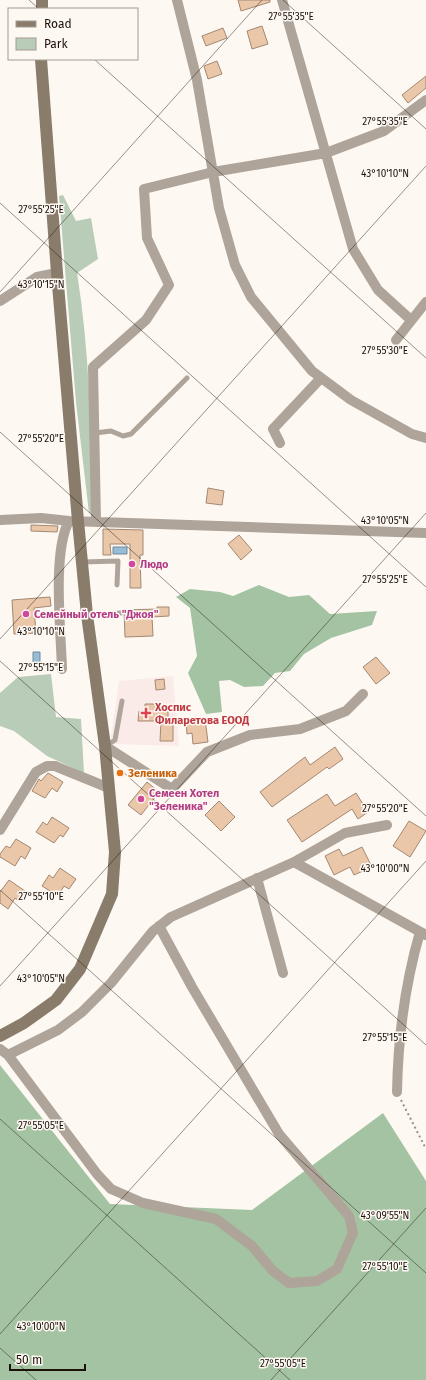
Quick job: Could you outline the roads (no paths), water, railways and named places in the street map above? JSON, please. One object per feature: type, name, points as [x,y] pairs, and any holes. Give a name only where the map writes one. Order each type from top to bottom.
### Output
[{"type":"main road","points":[[0,1035],[24,1023],[56,1000],[80,969],[112,894],[115,852],[105,746],[87,615],[82,562],[73,521],[41,60]]},
{"type":"street","points":[[177,0],[197,80],[219,208],[235,265],[251,298],[312,370],[321,378],[351,400],[412,434],[426,438]]},
{"type":"street","points":[[282,0],[353,249],[378,290],[411,320]]},
{"type":"street","points":[[96,521],[94,367],[146,320],[169,285],[147,238],[144,189],[213,172],[326,153],[384,131],[426,100]]},
{"type":"street","points":[[0,301],[37,277],[56,273]]},
{"type":"street","points":[[396,340],[426,302]]},
{"type":"street","points":[[280,443],[273,430],[321,378]]},
{"type":"street","points":[[0,520],[41,518],[73,521],[426,534]]},
{"type":"street","points":[[62,669],[59,581],[63,531],[73,521]]},
{"type":"street","points":[[105,746],[172,789],[207,752],[250,735],[300,729],[346,711],[363,694]]},
{"type":"street","points":[[0,830],[36,772],[47,766],[55,766],[109,788]]},
{"type":"street","points":[[159,926],[192,987],[279,1134],[349,1216],[353,1233],[336,1269],[317,1281],[289,1283],[274,1271],[252,1246],[216,1219],[143,1203],[111,1190],[97,1174],[4,1052],[58,1030],[82,1012],[111,983],[153,931],[159,926],[171,917],[294,862],[345,834],[387,825]]},
{"type":"street","points":[[294,862],[423,933],[409,973],[398,1054],[397,1092]]},
{"type":"street","points":[[257,878],[283,973]]},
{"type":"lane","points":[[95,433],[111,431],[123,436],[131,434],[187,378]]},
{"type":"lane","points":[[82,562],[118,561],[118,585]]},
{"type":"lane","points":[[87,615],[121,613]]},
{"type":"lane","points":[[105,746],[115,740],[122,701]]},
{"type":"water","points":[[113,547],[127,547],[127,554],[113,554]]},
{"type":"water","points":[[33,652],[40,652],[40,662],[33,662]]},
{"type":"place","name":"Людо","points":[[132,564]]},
{"type":"place","name":"Семейный отель \"Джоя\"","points":[[26,614]]},
{"type":"place","name":"Хоспис Филаретова ЕООД","points":[[146,713]]},
{"type":"place","name":"Зеленика","points":[[120,773]]},
{"type":"place","name":"Семеен Хотел \"Зеленика\"","points":[[141,799]]}]
